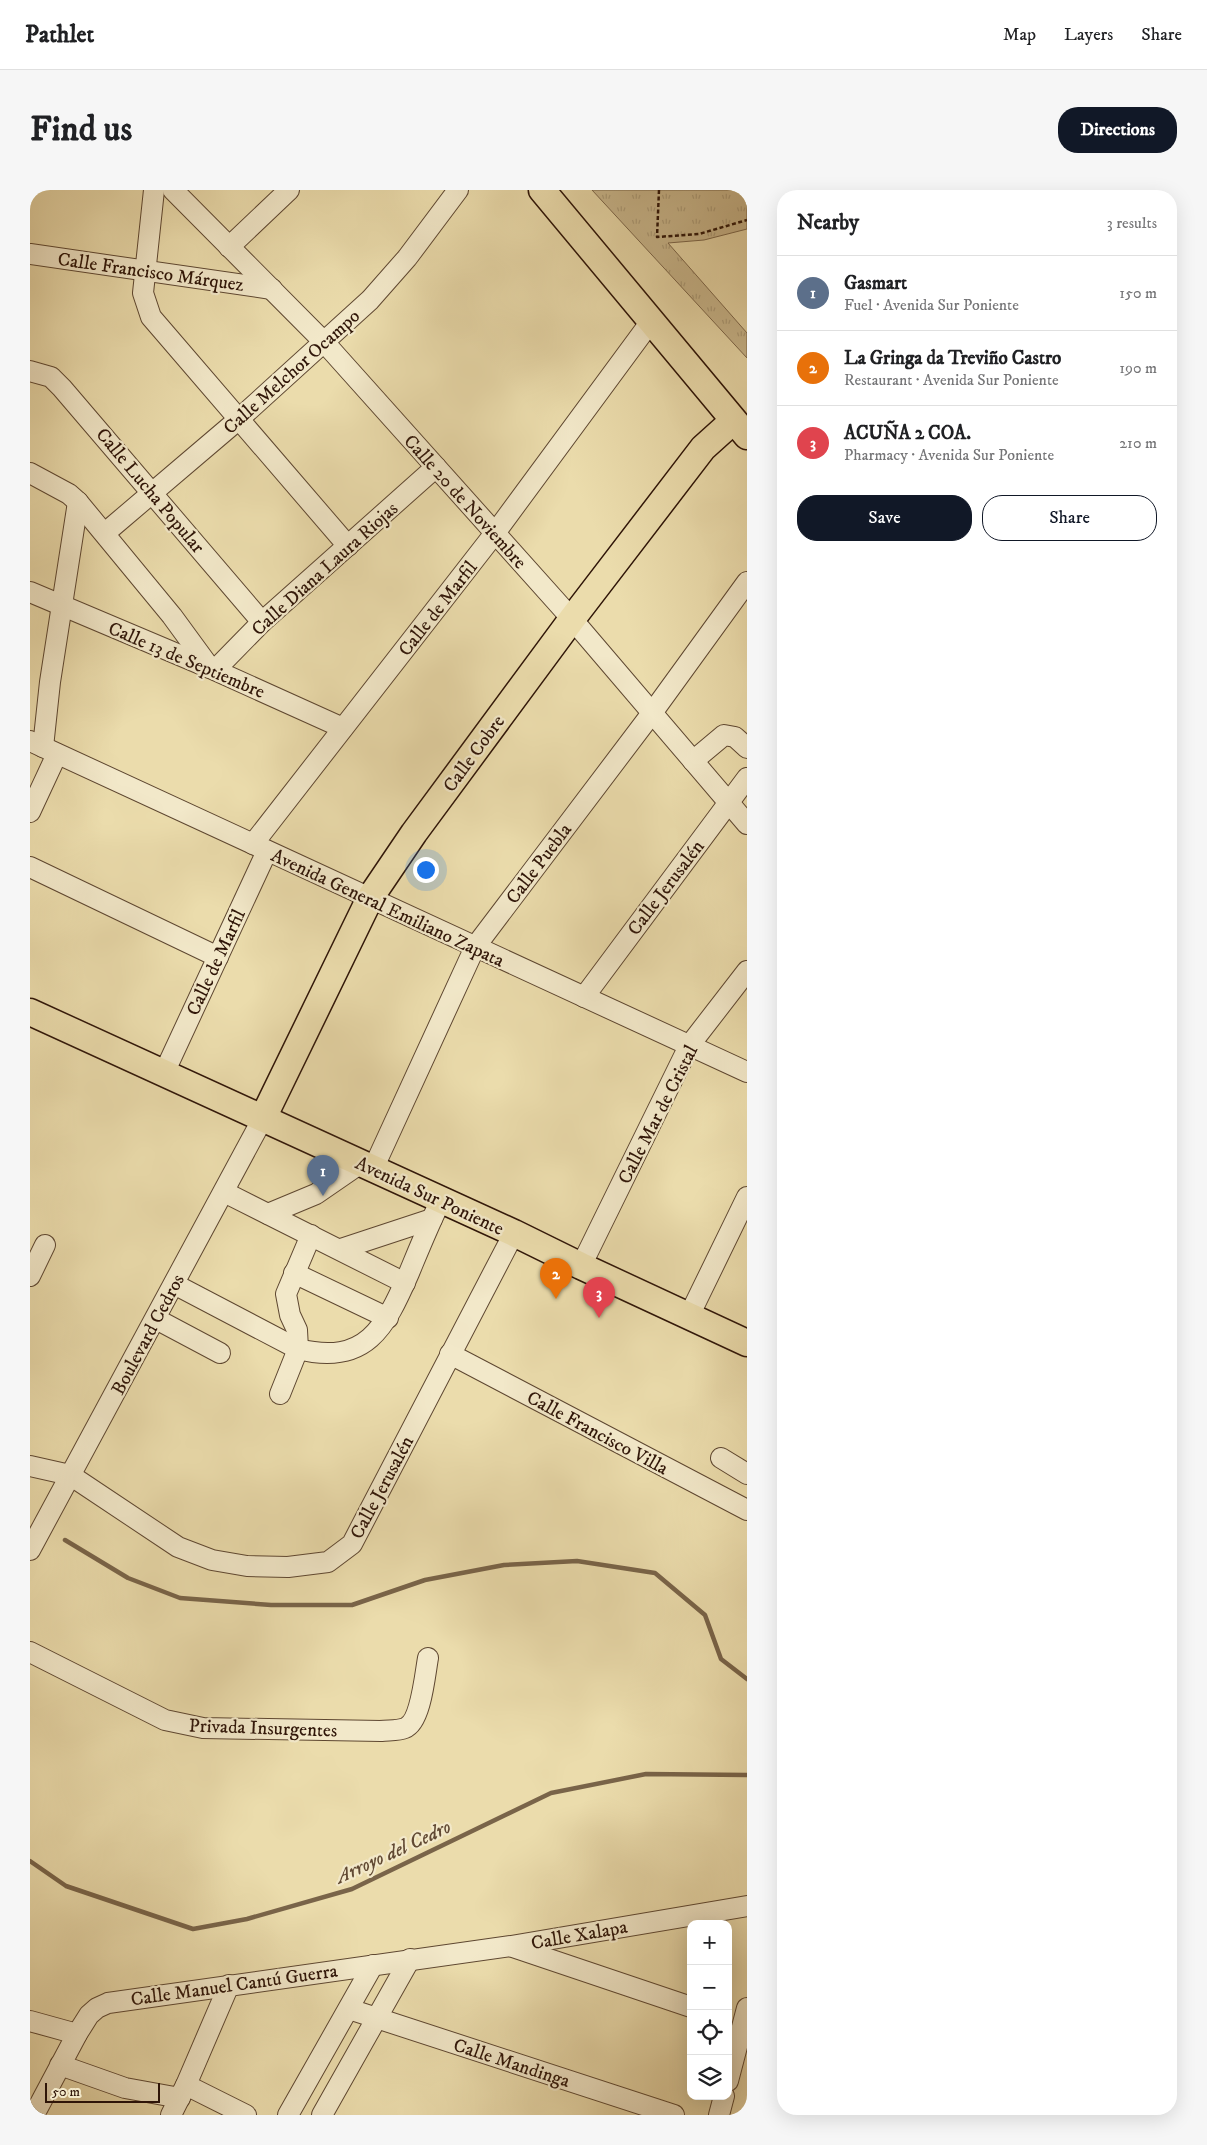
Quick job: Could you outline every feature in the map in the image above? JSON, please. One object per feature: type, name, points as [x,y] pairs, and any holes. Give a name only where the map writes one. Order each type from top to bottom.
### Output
[{"type":"main road","points":[[542,190],[652,320],[744,422]]},
{"type":"main road","name":"Calle Cobre","points":[[263,1118],[370,898],[414,833],[572,619],[703,448],[744,422]]},
{"type":"main road","name":"Avenida Sur Poniente","points":[[30,1012],[367,1166],[437,1210],[514,1233],[747,1343]]},
{"type":"street","points":[[154,190],[143,293],[151,317],[348,546]]},
{"type":"street","name":"Calle 20 de Noviembre","points":[[173,190],[324,342],[572,619],[747,824]]},
{"type":"street","points":[[230,247],[289,190]]},
{"type":"street","name":"Calle Melchor Ocampo","points":[[105,532],[239,419],[370,300],[407,258],[458,190]]},
{"type":"street","name":"Calle Francisco Márquez","points":[[30,254],[146,269],[272,289]]},
{"type":"street","name":"Calle de Marfil","points":[[164,1073],[218,957],[260,848],[343,728],[495,533],[652,320]]},
{"type":"street","name":"Calle Lucha Popular","points":[[30,372],[52,377],[153,492],[262,622]]},
{"type":"street","name":"Calle Diana Laura Riojas","points":[[212,669],[436,467]]},
{"type":"street","points":[[30,474],[58,487],[78,502],[105,532],[212,669]]},
{"type":"street","points":[[30,812],[43,748],[50,682],[78,502]]},
{"type":"street","name":"Calle Puebla","points":[[367,1166],[475,947],[652,713],[747,582]]},
{"type":"street","name":"Calle 13 de Septiembre","points":[[30,592],[212,669],[343,728]]},
{"type":"street","points":[[693,760],[724,735],[735,737],[747,748]]},
{"type":"street","name":"Avenida General Emiliano Zapata","points":[[43,748],[747,1072]]},
{"type":"street","name":"Calle Jerusalén","points":[[584,997],[747,778]]},
{"type":"street","points":[[30,868],[218,957]]},
{"type":"street","name":"Calle Mar de Cristal","points":[[581,1266],[690,1046],[747,972]]},
{"type":"street","name":"Boulevard Cedros","points":[[30,1550],[263,1118]]},
{"type":"street","points":[[268,1214],[316,1194],[367,1166]]},
{"type":"street","points":[[224,1192],[341,1249],[405,1283]]},
{"type":"street","points":[[689,1316],[747,1197]]},
{"type":"street","points":[[341,1249],[437,1210]]},
{"type":"street","points":[[174,1284],[298,1350],[318,1354],[338,1354],[357,1348],[373,1336],[388,1318],[437,1210]]},
{"type":"street","name":"Calle Jerusalén","points":[[70,1475],[178,1548],[212,1560],[247,1566],[288,1568],[328,1562],[352,1544],[514,1233]]},
{"type":"street","points":[[280,1394],[298,1350],[298,1330],[286,1304],[286,1294],[311,1235]]},
{"type":"street","points":[[30,1276],[45,1245]]},
{"type":"street","points":[[294,1273],[388,1318]]},
{"type":"street","points":[[156,1319],[220,1353]]},
{"type":"street","name":"Calle Francisco Villa","points":[[450,1354],[747,1510]]},
{"type":"street","points":[[721,1458],[747,1474]]},
{"type":"street","points":[[31,1467],[70,1475]]},
{"type":"street","name":"Privada Insurgentes","points":[[30,1652],[165,1720],[184,1725],[203,1728],[371,1731],[405,1728],[413,1723],[418,1711],[428,1658]]},
{"type":"street","name":"Calle Xalapa","points":[[373,1965],[511,1946],[747,1906]]},
{"type":"street","points":[[511,1946],[687,2006]]},
{"type":"street","points":[[373,1965],[291,2110],[322,2115],[410,1959]]},
{"type":"street","name":"Calle Manuel Cantú Guerra","points":[[77,2034],[89,2015],[97,2008],[123,1999],[373,1965]]},
{"type":"street","points":[[179,2099],[229,1985]]},
{"type":"street","name":"Calle Mandinga","points":[[349,2009],[674,2115]]},
{"type":"street","points":[[732,2061],[741,2019]]},
{"type":"street","points":[[30,2021],[77,2034],[34,2115]]},
{"type":"street","points":[[60,2065],[125,2088],[246,2115]]},
{"type":"street","points":[[719,2115],[723,2100]]},
{"type":"path","points":[[658,190],[657,237],[699,234],[747,220]]},
{"type":"green space","points":[[592,190],[747,190],[747,229],[704,240],[668,243],[747,333],[747,358]]},
{"type":"waterway","points":[[65,1540],[128,1578],[180,1598],[271,1605],[352,1605],[425,1580],[504,1565],[577,1561],[655,1573],[705,1615],[721,1659],[747,1679]]},
{"type":"waterway","name":"Arroyo del Cedro","points":[[30,1861],[66,1886],[193,1929],[247,1919],[352,1889],[551,1793],[646,1774],[747,1775]]},
{"type":"place","name":"Gasmart","points":[[323,1196]]},
{"type":"place","name":"La Gringa da Treviño Castro","points":[[556,1299]]},
{"type":"place","name":"ACUÑA 2 COA.","points":[[599,1318]]}]
